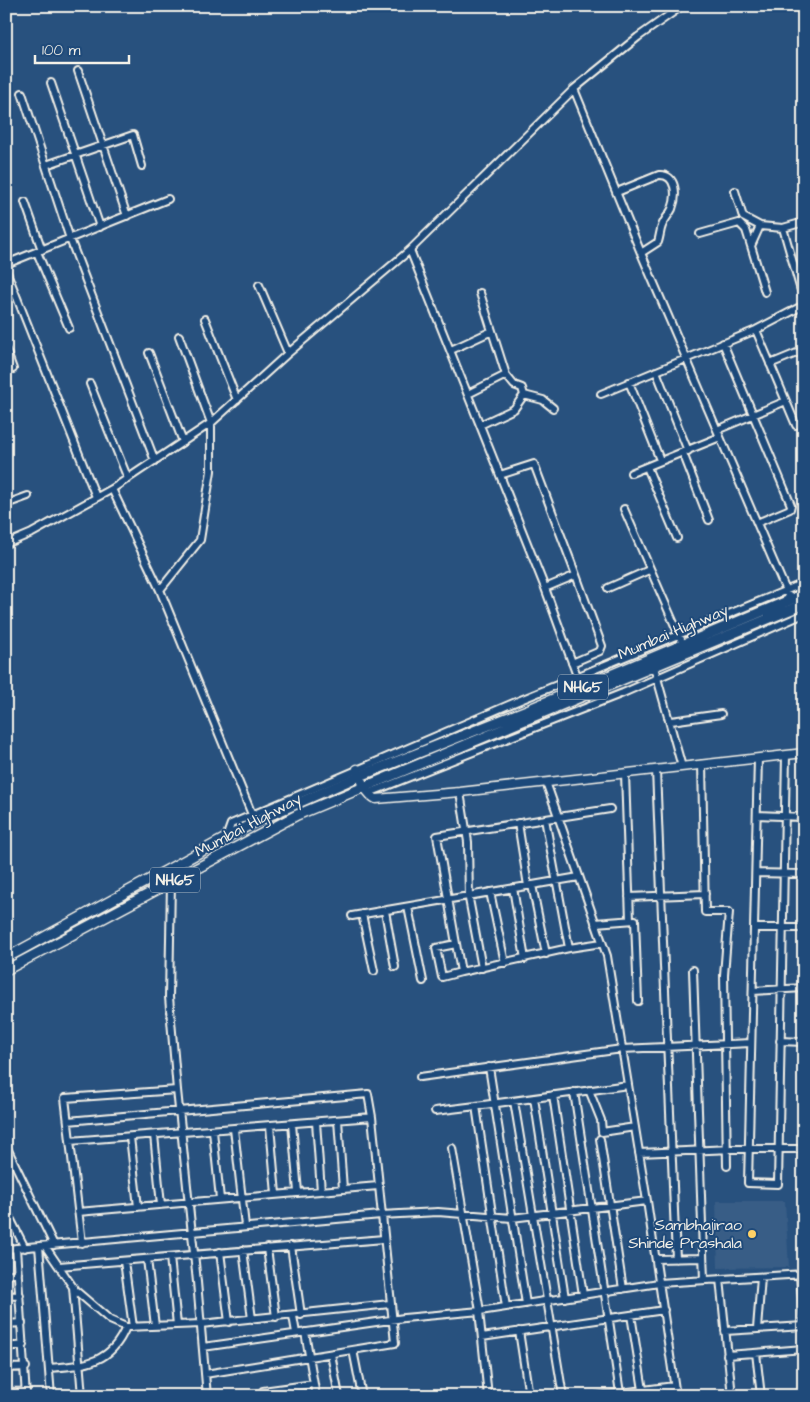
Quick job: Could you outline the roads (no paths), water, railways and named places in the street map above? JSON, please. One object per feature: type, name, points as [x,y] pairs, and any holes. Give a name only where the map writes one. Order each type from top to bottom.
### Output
[{"type":"highway","name":"Mumbai Highway","points":[[358,772],[581,688],[683,644],[788,595],[804,594]]},
{"type":"highway","name":"Mumbai Highway","points":[[6,970],[297,815],[346,794],[367,790],[385,778],[804,604]]},
{"type":"highway","name":"NH65","points":[[6,958],[226,838],[254,818],[358,772]]},
{"type":"main road","points":[[358,772],[367,790],[376,799],[460,792],[804,753]]},
{"type":"street","points":[[6,544],[32,534],[112,489],[210,423],[288,353],[410,250],[574,89],[638,37],[682,6]]},
{"type":"street","points":[[78,71],[127,216]]},
{"type":"street","points":[[51,83],[100,227]]},
{"type":"street","points":[[574,89],[641,253],[788,595]]},
{"type":"street","points":[[22,93],[70,239],[155,460]]},
{"type":"street","points":[[46,165],[133,135],[142,166]]},
{"type":"street","points":[[617,192],[659,175],[664,175],[672,180],[675,189],[673,206],[661,228],[658,242],[641,253]]},
{"type":"street","points":[[735,191],[742,217],[760,226],[783,228],[804,222]]},
{"type":"street","points":[[6,255],[8,264],[168,199]]},
{"type":"street","points":[[25,202],[39,251],[68,328]]},
{"type":"street","points":[[700,234],[739,223],[746,230],[765,292]]},
{"type":"street","points":[[751,246],[760,226]]},
{"type":"street","points":[[601,394],[756,330],[804,303],[783,228]]},
{"type":"street","points":[[410,250],[500,475],[581,688]]},
{"type":"street","points":[[6,270],[96,497]]},
{"type":"street","points":[[259,285],[288,353]]},
{"type":"street","points":[[480,293],[506,375],[514,385],[522,388],[524,395]]},
{"type":"street","points":[[205,319],[237,400]]},
{"type":"street","points":[[756,330],[796,425]]},
{"type":"street","points":[[450,350],[492,331]]},
{"type":"street","points":[[160,590],[200,540],[211,471],[210,423],[178,336]]},
{"type":"street","points":[[723,343],[791,505],[790,509],[757,522]]},
{"type":"street","points":[[6,350],[13,368]]},
{"type":"street","points":[[770,364],[804,350]]},
{"type":"street","points":[[149,353],[183,442]]},
{"type":"street","points":[[656,371],[709,520]]},
{"type":"street","points":[[468,394],[506,375]]},
{"type":"street","points":[[629,382],[660,460]]},
{"type":"street","points":[[90,384],[128,478]]},
{"type":"street","points":[[524,395],[544,400],[553,408]]},
{"type":"street","points":[[480,425],[514,409],[524,395]]},
{"type":"street","points":[[717,430],[786,401]]},
{"type":"street","points":[[631,474],[660,460],[686,452],[720,437]]},
{"type":"street","points":[[500,475],[534,464],[602,646],[600,651],[572,663]]},
{"type":"street","points":[[647,467],[677,538]]},
{"type":"street","points":[[112,489],[160,590],[254,818]]},
{"type":"street","points":[[6,504],[28,496]]},
{"type":"street","points":[[624,509],[649,570],[683,644]]},
{"type":"street","points":[[608,588],[649,570]]},
{"type":"street","points":[[544,588],[576,575]]},
{"type":"street","points":[[358,772],[678,634],[788,595],[804,583]]},
{"type":"street","points":[[367,790],[658,677],[804,614]]},
{"type":"street","points":[[654,667],[671,721],[682,767]]},
{"type":"street","points":[[671,721],[720,714]]},
{"type":"street","points":[[758,758],[756,928],[748,1183],[778,1184],[786,755]]},
{"type":"street","points":[[702,764],[705,912],[729,912],[724,975],[727,1166]]},
{"type":"street","points":[[656,770],[676,1259]]},
{"type":"street","points":[[625,773],[630,920]]},
{"type":"street","points":[[546,782],[607,956],[647,1201],[676,1396]]},
{"type":"street","points":[[460,792],[466,832],[470,896],[482,968]]},
{"type":"street","points":[[462,972],[437,836],[610,809]]},
{"type":"street","points":[[758,815],[804,817]]},
{"type":"street","points":[[545,819],[569,948]]},
{"type":"street","points":[[518,823],[546,954]]},
{"type":"street","points":[[756,873],[804,874]]},
{"type":"street","points":[[352,916],[579,877]]},
{"type":"street","points":[[171,882],[169,997],[207,1396]]},
{"type":"street","points":[[513,888],[525,959]]},
{"type":"street","points":[[490,892],[505,963]]},
{"type":"street","points":[[629,898],[661,898],[705,894]]},
{"type":"street","points":[[408,907],[423,981]]},
{"type":"street","points":[[385,910],[396,967]]},
{"type":"street","points":[[362,914],[374,971]]},
{"type":"street","points":[[595,923],[634,920],[638,1001]]},
{"type":"street","points":[[756,928],[804,928]]},
{"type":"street","points":[[456,944],[436,948],[442,977],[569,948],[602,943]]},
{"type":"street","points":[[693,970],[704,1280]]},
{"type":"street","points":[[753,991],[804,988]]},
{"type":"street","points":[[780,1041],[804,1042]]},
{"type":"street","points":[[420,1077],[622,1049],[751,1043]]},
{"type":"street","points":[[489,1067],[526,1304]]},
{"type":"street","points":[[435,1111],[628,1085]]},
{"type":"street","points":[[82,1242],[65,1098],[177,1090]]},
{"type":"street","points":[[589,1090],[601,1120],[602,1132],[635,1127]]},
{"type":"street","points":[[574,1092],[620,1393]]},
{"type":"street","points":[[68,1121],[368,1094],[395,1343],[205,1374]]},
{"type":"street","points":[[554,1095],[583,1295]]},
{"type":"street","points":[[534,1098],[565,1298]]},
{"type":"street","points":[[514,1101],[531,1215],[563,1396]]},
{"type":"street","points":[[476,1106],[506,1307]]},
{"type":"street","points":[[70,1141],[372,1117]]},
{"type":"street","points":[[338,1120],[343,1189]]},
{"type":"street","points":[[316,1122],[321,1191]]},
{"type":"street","points":[[292,1124],[298,1192]]},
{"type":"street","points":[[270,1126],[276,1194]]},
{"type":"street","points":[[234,1129],[245,1226]]},
{"type":"street","points":[[213,1131],[220,1199]]},
{"type":"street","points":[[154,1135],[161,1205]]},
{"type":"street","points":[[130,1136],[138,1207]]},
{"type":"street","points":[[600,1139],[623,1289]]},
{"type":"street","points":[[6,1146],[54,1245]]},
{"type":"street","points":[[452,1148],[479,1311],[488,1396]]},
{"type":"street","points":[[639,1153],[749,1148],[804,1149]]},
{"type":"street","points":[[78,1212],[378,1186]]},
{"type":"street","points":[[6,1250],[245,1226],[381,1215],[438,1212],[512,1218],[647,1201]]},
{"type":"street","points":[[6,1210],[8,1218],[24,1248]]},
{"type":"street","points":[[59,1266],[384,1239]]},
{"type":"street","points":[[42,1246],[59,1266],[73,1288],[110,1320],[130,1327],[229,1322],[390,1304]]},
{"type":"street","points":[[42,1246],[51,1396]]},
{"type":"street","points":[[291,1246],[301,1315]]},
{"type":"street","points":[[6,1392],[26,1394],[26,1367],[16,1248]]},
{"type":"street","points":[[267,1248],[276,1317]]},
{"type":"street","points":[[243,1250],[252,1319]]},
{"type":"street","points":[[220,1252],[229,1322]]},
{"type":"street","points":[[170,1257],[176,1325]]},
{"type":"street","points":[[656,1259],[702,1258]]},
{"type":"street","points":[[147,1259],[155,1326]]},
{"type":"street","points":[[49,1368],[80,1366],[108,1355],[130,1327],[124,1261]]},
{"type":"street","points":[[6,1275],[18,1274]]},
{"type":"street","points":[[203,1347],[392,1319],[479,1311],[659,1283],[802,1274],[804,1324],[725,1332]]},
{"type":"street","points":[[757,1329],[761,1277]]},
{"type":"street","points":[[720,1280],[732,1396]]},
{"type":"street","points":[[73,1288],[82,1396]]},
{"type":"street","points":[[6,1296],[20,1295]]},
{"type":"street","points":[[482,1337],[664,1310]]},
{"type":"street","points":[[631,1315],[643,1390]]},
{"type":"street","points":[[293,1316],[296,1333]]},
{"type":"street","points":[[6,1324],[22,1323]]},
{"type":"street","points":[[519,1331],[529,1396]]},
{"type":"street","points":[[305,1332],[316,1396]]},
{"type":"street","points":[[6,1346],[24,1345]]},
{"type":"street","points":[[353,1350],[362,1396]]},
{"type":"street","points":[[728,1355],[804,1350]]},
{"type":"street","points":[[756,1353],[761,1396]]},
{"type":"street","points":[[331,1354],[339,1396]]},
{"type":"street","points":[[6,1368],[26,1367]]},
{"type":"street","points":[[263,1391],[314,1384]]},
{"type":"street","points":[[598,1396],[674,1386]]},
{"type":"place","name":"Sambhajirao Shinde Prashala","points":[[752,1234]]}]
